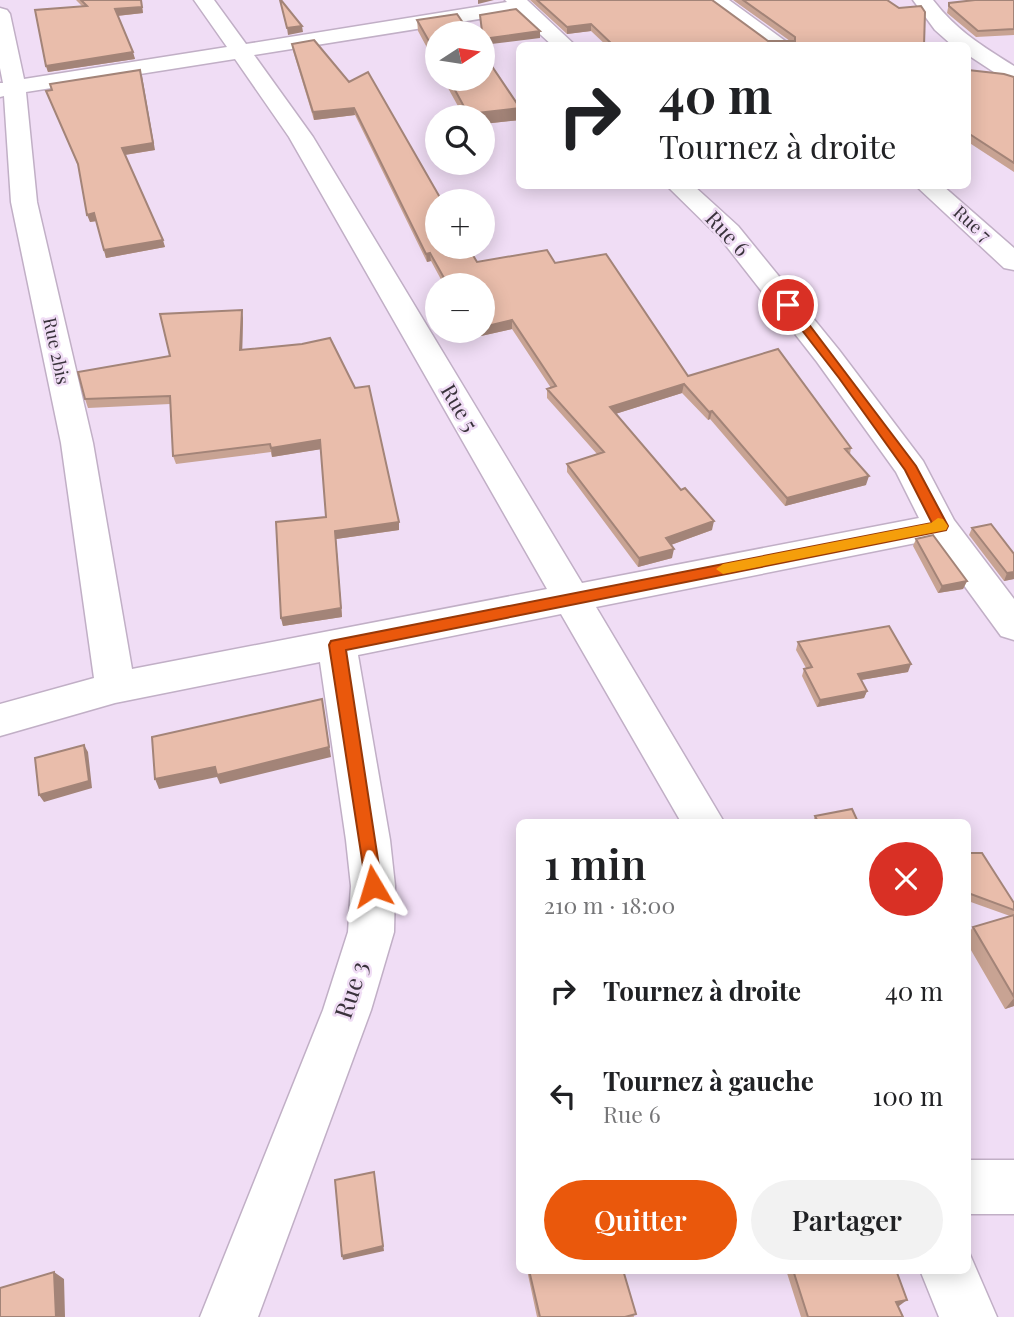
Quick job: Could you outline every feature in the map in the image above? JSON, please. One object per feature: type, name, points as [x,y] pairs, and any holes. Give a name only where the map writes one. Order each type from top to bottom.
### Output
[{"type":"street","name":"Rue 5","points":[[204,0],[301,137],[701,819]]},
{"type":"street","points":[[716,0],[776,42]]},
{"type":"street","points":[[923,0],[942,26],[962,42]]},
{"type":"street","points":[[7,90],[518,3],[562,42]]},
{"type":"street","name":"Rue 2bis","points":[[0,14],[7,90],[24,202],[77,443],[115,688]]},
{"type":"street","points":[[971,48],[1014,75]]},
{"type":"street","name":"Rue 6","points":[[683,189],[729,232],[828,356],[911,469],[940,526],[1014,625]]},
{"type":"street","name":"Rue 7","points":[[932,189],[1014,262]]},
{"type":"street","points":[[0,720],[115,688],[940,526]]},
{"type":"street","name":"Rue 3","points":[[229,1317],[347,1010],[371,932],[373,886],[368,840],[337,645]]},
{"type":"street","points":[[971,1188],[1014,1187]]},
{"type":"street","points":[[950,1274],[968,1317]]},
{"type":"building","points":[[81,0],[141,0],[142,7],[115,9],[133,52],[46,66],[35,10],[87,6]]},
{"type":"building","points":[[281,0],[302,26],[287,28]]},
{"type":"building","points":[[537,0],[712,0],[768,41],[795,41],[795,37],[743,0],[887,0],[899,8],[921,6],[925,12],[924,42],[610,42],[591,24],[567,27]]},
{"type":"building","points":[[1014,0],[1014,29],[978,31],[949,6],[949,3]]},
{"type":"building","points":[[516,9],[540,31],[495,37],[495,21],[481,21],[480,15]]},
{"type":"building","points":[[457,14],[462,21],[425,21],[425,34],[417,20]]},
{"type":"building","points":[[314,40],[349,82],[368,72],[435,189],[425,189],[425,252],[354,108],[313,112],[292,44]]},
{"type":"building","points":[[140,70],[153,143],[122,148],[163,240],[104,250],[94,213],[87,215],[78,164],[46,91],[52,90],[50,84]]},
{"type":"building","points":[[971,70],[1014,77],[1014,163],[971,135]]},
{"type":"building","points":[[495,71],[516,102],[516,108],[495,111],[495,105],[463,105],[456,91],[495,91]]},
{"type":"building","points":[[547,250],[555,263],[606,254],[688,376],[778,349],[851,448],[845,449],[869,476],[787,498],[712,411],[709,412],[684,384],[610,407],[681,490],[685,488],[714,521],[666,538],[674,549],[639,558],[567,464],[604,452],[547,389],[556,386],[512,320],[495,324],[495,273],[441,273],[433,259],[475,259],[477,262]]},
{"type":"building","points":[[242,310],[240,350],[302,344],[330,338],[355,388],[369,386],[399,522],[335,531],[341,608],[281,618],[276,522],[326,517],[320,440],[271,448],[270,444],[173,456],[170,396],[85,399],[78,372],[170,356],[160,314]]},
{"type":"building","points":[[991,524],[1014,554],[1014,572],[1007,573],[972,528]]},
{"type":"building","points":[[933,535],[967,581],[942,586],[916,539]]},
{"type":"building","points":[[889,626],[911,664],[858,674],[867,691],[820,700],[804,669],[812,667],[798,642]]},
{"type":"building","points":[[322,699],[329,747],[217,775],[215,767],[155,779],[152,737]]},
{"type":"building","points":[[84,745],[89,781],[39,795],[35,758]]},
{"type":"building","points":[[852,809],[857,819],[816,819],[815,816]]},
{"type":"building","points":[[971,853],[982,853],[1014,903],[1014,910],[971,894]]},
{"type":"building","points":[[1014,915],[1014,997],[973,927]]},
{"type":"building","points":[[374,1172],[383,1246],[342,1256],[335,1180]]},
{"type":"building","points":[[54,1272],[56,1317],[0,1317],[0,1288]]},
{"type":"building","points":[[530,1274],[624,1274],[636,1314],[625,1317],[540,1317]]},
{"type":"building","points":[[794,1274],[897,1274],[907,1300],[896,1302],[903,1317],[808,1317]]},
{"type":"slow traffic","points":[[723,569],[940,526],[938,523]]},
{"type":"route","points":[[373,886],[337,645],[940,526],[911,469],[844,376],[788,305]]}]
